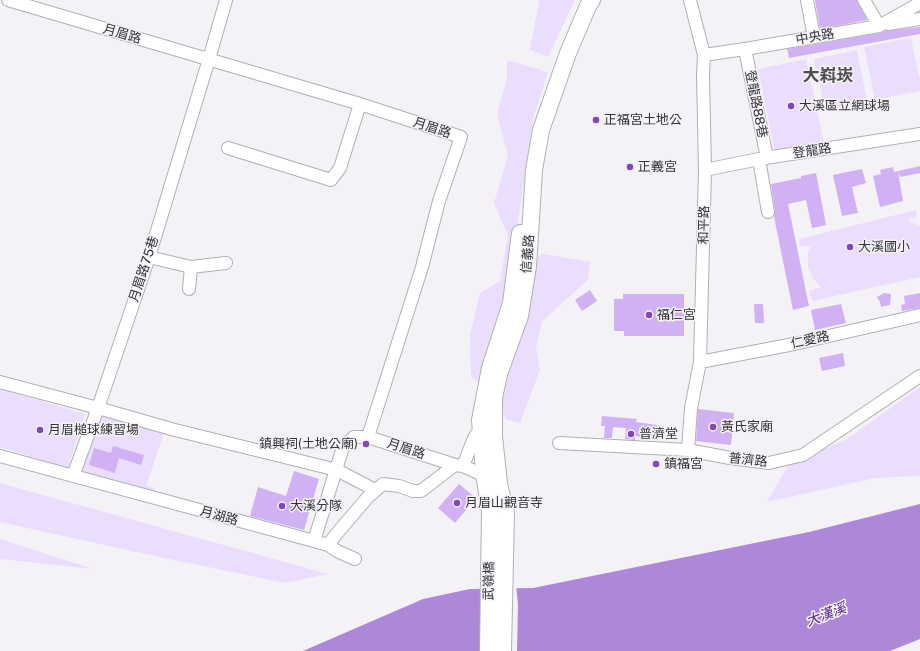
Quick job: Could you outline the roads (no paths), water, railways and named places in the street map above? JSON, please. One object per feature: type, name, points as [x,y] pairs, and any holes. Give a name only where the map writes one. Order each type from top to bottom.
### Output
[{"type":"main road","name":"信義路","points":[[490,511],[484,474],[480,428],[482,407],[490,368],[511,304],[530,152],[535,124],[560,52],[584,0]]},
{"type":"main road","name":"信義路","points":[[506,513],[499,484],[494,436],[494,398],[499,374],[520,316],[528,266],[534,170],[541,130],[568,54],[588,6],[592,0]]},
{"type":"main road","name":"武嶺橋","points":[[488,651],[490,511]]},
{"type":"main road","name":"武嶺橋","points":[[503,651],[506,513]]},
{"type":"street","name":"月眉路","points":[[8,0],[360,104],[461,137],[440,201],[422,267],[368,437],[459,465],[484,474],[499,484]]},
{"type":"street","name":"月眉路75巷","points":[[73,476],[98,408],[149,257],[226,0]]},
{"type":"street","name":"和平路","points":[[688,450],[691,408],[700,362],[705,170],[704,55],[690,0]]},
{"type":"street","points":[[807,0],[814,37]]},
{"type":"street","points":[[864,0],[879,26],[920,19]]},
{"type":"street","name":"中央路","points":[[704,55],[879,26],[920,3]]},
{"type":"street","name":"登龍路88巷","points":[[745,49],[763,159],[768,212]]},
{"type":"street","points":[[228,148],[331,180],[340,168],[360,104]]},
{"type":"street","name":"登龍路","points":[[705,170],[763,159],[920,134]]},
{"type":"street","points":[[149,257],[191,267],[226,263]]},
{"type":"street","points":[[189,289],[191,267]]},
{"type":"street","name":"仁愛路","points":[[700,362],[794,344],[920,315]]},
{"type":"street","name":"普濟路","points":[[559,443],[688,450],[730,458],[769,463],[803,455],[920,376]]},
{"type":"street","points":[[0,382],[175,430],[337,470],[375,490]]},
{"type":"street","points":[[328,546],[338,532],[375,490],[383,484],[400,486],[414,491],[421,491],[459,465],[480,428]]},
{"type":"street","points":[[314,541],[343,447],[354,437],[368,437]]},
{"type":"street","name":"月湖路","points":[[0,456],[314,541],[355,559]]},
{"type":"water","name":"大漢溪","points":[[920,504],[920,639],[890,651],[303,651],[423,599],[470,589],[533,588],[809,532]]},
{"type":"place","name":"大溪區立網球場","points":[[791,106]]},
{"type":"place","name":"正福宮土地公","points":[[596,120]]},
{"type":"place","name":"正義宮","points":[[630,167]]},
{"type":"place","name":"大溪國小","points":[[850,247]]},
{"type":"place","name":"福仁宮","points":[[649,315]]},
{"type":"place","name":"黃氏家廟","points":[[713,427]]},
{"type":"place","name":"月眉槌球練習場","points":[[40,430]]},
{"type":"place","name":"普濟堂","points":[[631,434]]},
{"type":"place","name":"鎮興祠(土地公廟)","points":[[366,444]]},
{"type":"place","name":"鎮福宮","points":[[656,464]]},
{"type":"place","name":"月眉山觀音寺","points":[[457,503]]},
{"type":"place","name":"大溪分隊","points":[[282,506]]},
{"type":"district","name":"大嵙崁","points":[[828,76]]}]
